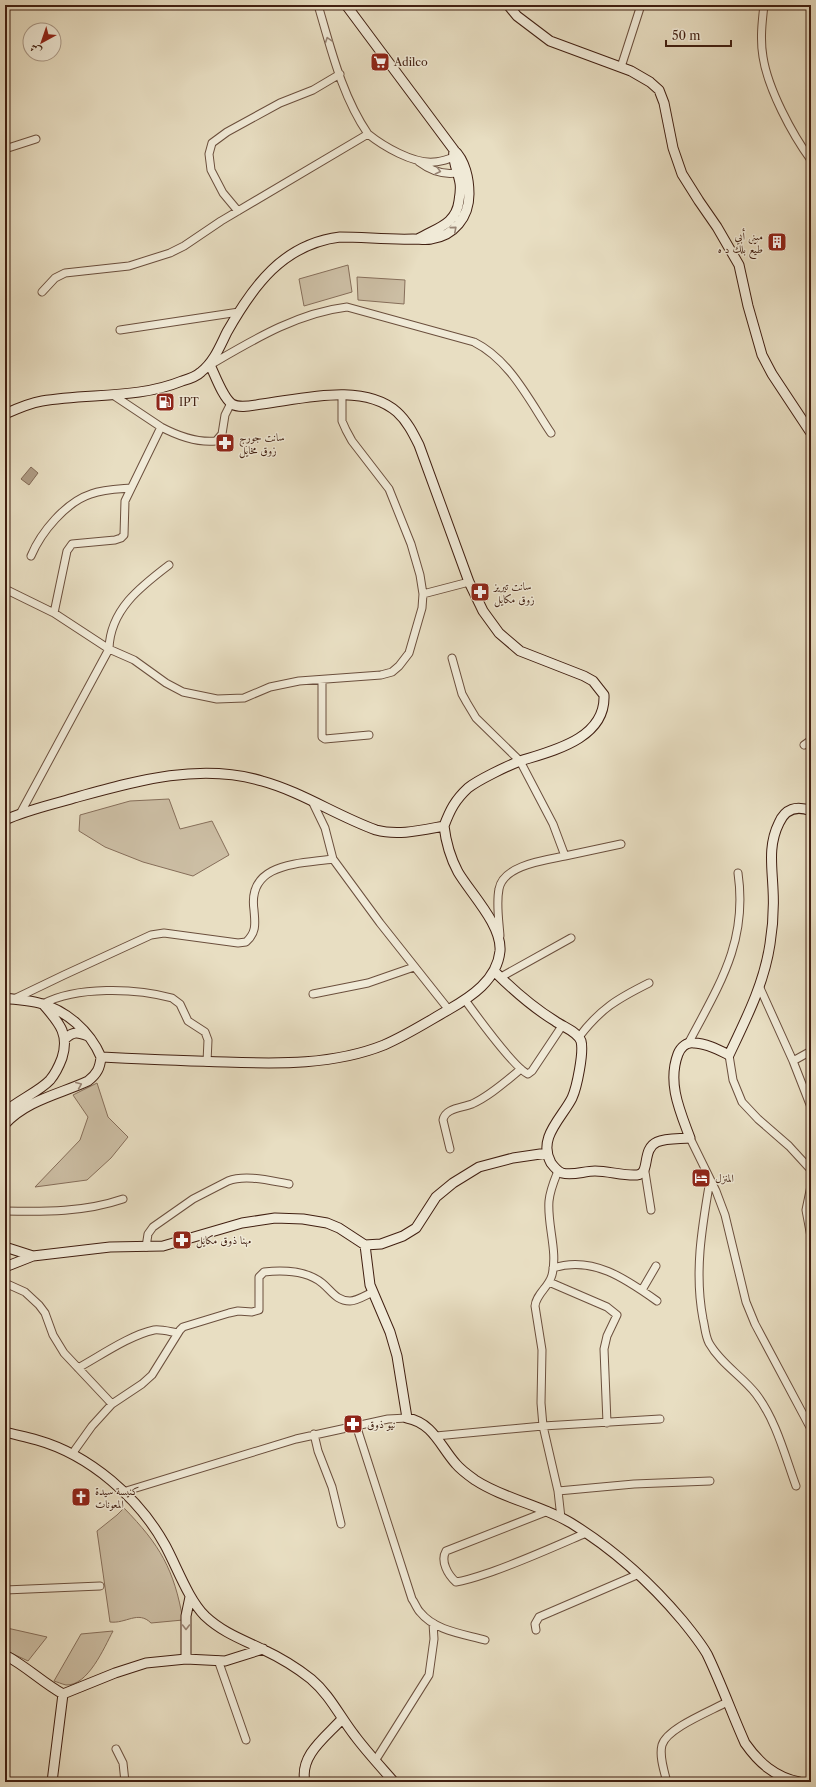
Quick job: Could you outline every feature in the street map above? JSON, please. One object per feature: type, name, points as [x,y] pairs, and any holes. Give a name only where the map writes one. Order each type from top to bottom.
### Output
[{"type":"street","points":[[318,5],[351,106],[368,134],[396,152],[433,163],[455,154]]},
{"type":"street","points":[[508,5],[517,16],[550,41],[621,67],[650,82],[662,95],[674,148],[682,174],[718,227],[739,265],[748,306],[762,355],[772,374],[811,433]]},
{"type":"street","points":[[621,67],[641,5]]},
{"type":"street","points":[[764,5],[762,44],[765,67],[777,99],[799,143],[811,160]]},
{"type":"street","points":[[210,365],[239,312],[260,280],[279,263],[306,246],[326,239],[340,237],[396,240],[431,239],[441,237],[449,233],[458,226],[464,217],[469,196],[468,182],[461,172],[455,154],[348,6]]},
{"type":"street","points":[[238,211],[223,193],[211,170],[209,154],[212,143],[227,132],[280,103],[313,90],[340,74]]},
{"type":"street","points":[[42,292],[55,278],[65,273],[129,266],[170,253],[368,134]]},
{"type":"street","points":[[5,149],[36,139]]},
{"type":"street","points":[[414,158],[428,169],[436,172],[461,172]]},
{"type":"street","points":[[5,414],[40,401],[113,395],[164,388],[194,377],[210,365],[264,334],[310,315],[331,309],[347,307],[474,342],[490,351],[507,367],[552,433]]},
{"type":"street","points":[[120,330],[239,312]]},
{"type":"street","points":[[210,365],[231,403],[238,406],[321,395],[342,395],[368,398],[380,402],[397,412],[410,428],[419,445],[469,582],[483,611],[499,633],[520,651],[584,676],[593,681],[604,695],[603,708],[596,722],[582,736],[545,754],[520,762],[469,787],[451,808],[444,826],[446,842],[451,857],[464,882],[495,928],[500,941]]},
{"type":"street","points":[[113,395],[161,427],[174,434],[198,441],[216,441],[222,434],[231,403]]},
{"type":"street","points":[[5,589],[54,613],[109,649],[134,660],[175,688],[183,692],[205,697],[223,699],[244,698],[270,687],[299,681],[381,675],[392,672],[405,660],[413,641],[422,608],[423,594],[411,544],[389,489],[352,441],[342,421],[342,395]]},
{"type":"street","points":[[54,613],[62,567],[68,548],[76,543],[115,540],[124,535],[124,507],[131,488],[161,427]]},
{"type":"street","points":[[31,556],[38,541],[47,528],[68,507],[90,494],[107,490],[131,488]]},
{"type":"street","points":[[20,814],[109,649],[111,631],[122,607],[144,583],[169,565]]},
{"type":"street","points":[[423,594],[469,582]]},
{"type":"street","points":[[452,658],[462,694],[471,710],[476,718],[520,762],[553,824],[565,856]]},
{"type":"street","points":[[322,680],[322,737],[324,739],[368,735]]},
{"type":"street","points":[[804,745],[811,740]]},
{"type":"street","points":[[5,820],[20,814],[139,781],[168,775],[192,773],[234,775],[262,780],[312,801],[365,826],[387,833],[444,826]]},
{"type":"street","points":[[312,801],[325,828],[333,859],[414,967],[449,1010]]},
{"type":"street","points":[[811,811],[800,808],[788,810],[783,816],[776,830],[772,843],[771,859],[774,899],[773,923],[766,965],[760,988],[729,1055],[733,1080],[742,1102],[789,1146],[811,1170]]},
{"type":"street","points":[[497,974],[500,941],[498,897],[501,881],[517,868],[538,861],[621,844]]},
{"type":"street","points":[[10,998],[152,935],[164,933],[238,943],[246,942],[254,931],[254,894],[262,879],[278,867],[333,859]]},
{"type":"street","points":[[738,873],[740,886],[739,924],[730,961],[722,980],[688,1044],[679,1052],[675,1064],[674,1078],[676,1100],[690,1138],[725,1215],[746,1302],[755,1324],[811,1429]]},
{"type":"street","points":[[101,1057],[256,1063],[290,1062],[354,1054],[383,1045],[406,1035],[465,1000],[497,974],[571,938]]},
{"type":"street","points":[[313,994],[368,983],[414,967]]},
{"type":"street","points":[[497,974],[537,1009],[578,1037],[581,1045],[581,1054],[574,1091],[548,1137],[547,1154],[553,1166],[558,1171],[571,1174],[600,1171],[629,1176],[639,1175],[645,1172]]},
{"type":"street","points":[[578,1037],[590,1022],[606,1007],[649,983]]},
{"type":"street","points":[[760,988],[793,1061],[811,1107]]},
{"type":"street","points":[[43,1004],[62,996],[86,991],[112,991],[172,998],[180,1004],[188,1021],[205,1032],[208,1040],[207,1062]]},
{"type":"street","points":[[7,1112],[88,1081],[96,1075],[100,1068],[101,1057],[90,1036],[67,1016],[54,1008],[43,1004],[10,998]]},
{"type":"street","points":[[465,1000],[521,1069],[528,1074],[532,1072],[562,1026]]},
{"type":"street","points":[[5,1124],[7,1112],[49,1081],[59,1066],[66,1043],[59,1023],[43,1004]]},
{"type":"street","points":[[64,1039],[71,1033],[75,1032],[90,1036]]},
{"type":"street","points":[[688,1044],[694,1042],[703,1044],[729,1055]]},
{"type":"street","points":[[793,1061],[811,1051]]},
{"type":"street","points":[[450,1149],[443,1120],[444,1115],[447,1112],[482,1098],[521,1069]]},
{"type":"street","points":[[49,1081],[55,1094]]},
{"type":"street","points":[[651,1210],[645,1172],[649,1149],[656,1142],[690,1138]]},
{"type":"street","points":[[5,1267],[33,1256],[110,1247],[146,1247],[176,1244],[262,1219],[291,1218],[327,1223],[339,1228],[365,1245],[381,1244],[411,1231],[422,1219],[436,1197],[453,1183],[479,1168],[495,1162],[513,1158],[547,1154]]},
{"type":"street","points":[[558,1171],[549,1201],[553,1268],[552,1276],[535,1301],[535,1306],[542,1350],[541,1403],[543,1426],[558,1491],[561,1518]]},
{"type":"street","points":[[146,1247],[148,1234],[153,1227],[192,1199],[228,1181],[233,1179],[253,1179],[289,1184]]},
{"type":"street","points":[[710,1180],[699,1257],[699,1290],[706,1334],[709,1342],[718,1355],[747,1384],[760,1400],[770,1419],[796,1486]]},
{"type":"street","points":[[811,1186],[806,1210],[811,1237]]},
{"type":"street","points":[[5,1211],[32,1212],[80,1209],[102,1206],[123,1199]]},
{"type":"street","points":[[365,1245],[367,1268],[373,1292],[390,1332],[394,1346],[407,1418]]},
{"type":"street","points":[[5,1247],[33,1256]]},
{"type":"street","points":[[553,1268],[575,1263],[598,1267],[618,1276],[657,1301]]},
{"type":"street","points":[[642,1290],[656,1266]]},
{"type":"street","points":[[72,1454],[92,1426],[112,1404],[142,1384],[152,1375],[178,1333],[187,1325],[238,1311],[257,1311],[260,1306],[259,1277],[264,1272],[288,1272],[312,1277],[322,1283],[336,1297],[350,1301],[373,1292]]},
{"type":"street","points":[[549,1282],[607,1307],[617,1315],[607,1336],[604,1349],[607,1423]]},
{"type":"street","points":[[5,1283],[24,1292],[39,1305],[45,1313],[48,1324],[59,1345],[78,1368],[112,1404]]},
{"type":"street","points":[[78,1368],[124,1342],[150,1332],[158,1330],[178,1333]]},
{"type":"street","points":[[123,1492],[269,1446],[314,1434],[388,1419],[407,1418],[423,1424],[436,1436],[456,1464],[477,1481],[493,1490],[561,1518],[586,1533],[620,1557],[639,1574],[670,1606],[696,1638],[709,1658],[745,1743],[753,1754],[764,1766],[776,1773],[799,1782]]},
{"type":"street","points":[[436,1436],[543,1426],[660,1419]]},
{"type":"street","points":[[356,1425],[412,1599],[420,1612],[433,1623],[452,1631],[485,1640]]},
{"type":"street","points":[[5,1432],[38,1440],[72,1454],[92,1466],[123,1492],[149,1520],[177,1567],[190,1597],[202,1613],[223,1630],[263,1649],[293,1666],[316,1684],[327,1696],[342,1719],[375,1761],[394,1782]]},
{"type":"street","points":[[314,1434],[318,1451],[332,1486],[341,1524]]},
{"type":"street","points":[[558,1491],[634,1484],[710,1481]]},
{"type":"street","points":[[548,1512],[446,1551],[444,1562],[450,1577],[456,1582],[482,1575],[515,1563],[586,1533]]},
{"type":"street","points":[[536,1630],[535,1624],[539,1617],[639,1574]]},
{"type":"street","points":[[5,1590],[100,1586]]},
{"type":"street","points":[[186,1659],[186,1616],[190,1597]]},
{"type":"street","points":[[375,1761],[429,1675],[434,1639],[433,1623]]},
{"type":"street","points":[[63,1694],[114,1673],[146,1663],[186,1659],[225,1661],[263,1649]]},
{"type":"street","points":[[5,1656],[20,1663],[52,1688],[63,1694]]},
{"type":"street","points":[[218,1660],[246,1740]]},
{"type":"street","points":[[52,1782],[63,1694]]},
{"type":"street","points":[[667,1782],[661,1752],[664,1740],[669,1734],[679,1727],[727,1702]]},
{"type":"street","points":[[305,1782],[306,1764],[314,1748],[342,1719]]},
{"type":"street","points":[[116,1749],[122,1763],[125,1782]]},
{"type":"shaded area","points":[[348,265],[352,292],[304,306],[299,279]]},
{"type":"shaded area","points":[[357,277],[405,280],[404,304],[358,300]]},
{"type":"shaded area","points":[[31,467],[38,473],[29,485],[21,479]]},
{"type":"shaded area","points":[[169,799],[180,829],[212,821],[229,855],[193,876],[143,862],[105,847],[79,831],[80,815],[130,801]]},
{"type":"shaded area","points":[[97,1083],[108,1117],[128,1137],[111,1158],[87,1180],[35,1187],[80,1140],[88,1117],[73,1095]]},
{"type":"shaded area","points":[[124,1508],[137,1521],[164,1559],[175,1586],[183,1620],[151,1623],[146,1619],[137,1617],[110,1622],[97,1531]]},
{"type":"shaded area","points":[[5,1627],[47,1637],[28,1661],[5,1650]]},
{"type":"shaded area","points":[[113,1631],[94,1665],[81,1679],[74,1684],[66,1685],[54,1681],[81,1634]]},
{"type":"place","name":"Adilco","points":[[380,62]]},
{"type":"place","name":"مبنى أبي طيّع بلك د ه","points":[[777,242]]},
{"type":"place","name":"IPT","points":[[165,402]]},
{"type":"place","name":"سانت جورج زوق مخايل","points":[[225,443]]},
{"type":"place","name":"سانت تيريز زوق مكايل","points":[[480,592]]},
{"type":"place","name":"المنزل","points":[[701,1178]]},
{"type":"place","name":"مهنا ذوق مكايل","points":[[182,1240]]},
{"type":"place","name":"نيو ذوق","points":[[353,1424]]},
{"type":"place","name":"كنيسة سيدة المعونات","points":[[81,1497]]}]
